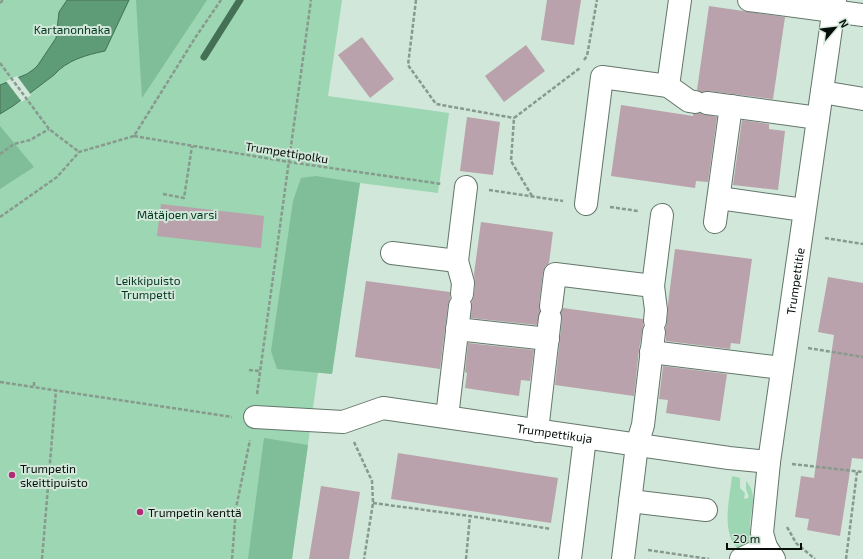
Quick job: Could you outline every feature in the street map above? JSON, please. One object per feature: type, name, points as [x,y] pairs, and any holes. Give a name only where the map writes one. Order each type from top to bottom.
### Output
[{"type":"street","points":[[668,86],[680,0]]},
{"type":"street","points":[[749,0],[834,6],[863,15]]},
{"type":"street","name":"Trumpettitie","points":[[770,553],[762,533],[769,462],[834,6]]},
{"type":"street","points":[[586,204],[602,77],[668,86],[689,101],[818,118]]},
{"type":"street","points":[[822,92],[863,99]]},
{"type":"street","points":[[715,222],[731,106]]},
{"type":"street","points":[[447,418],[463,283],[457,261],[466,187]]},
{"type":"street","points":[[718,198],[804,210]]},
{"type":"street","points":[[623,559],[637,445],[643,425],[656,310],[653,286],[662,215]]},
{"type":"street","points":[[392,253],[457,261]]},
{"type":"street","points":[[537,431],[555,274],[653,286]]},
{"type":"street","points":[[457,329],[548,339]]},
{"type":"street","points":[[653,335],[782,368]]},
{"type":"street","name":"Trumpettikuja","points":[[343,422],[383,408],[585,438],[729,458],[769,462]]},
{"type":"street","points":[[255,417],[343,422]]},
{"type":"street","points":[[570,559],[585,438]]},
{"type":"street","points":[[630,501],[706,510]]},
{"type":"street","points":[[741,559],[770,553]]},
{"type":"path","points":[[0,3],[3,0]]},
{"type":"path","points":[[0,217],[58,177],[79,152],[134,136],[195,38],[221,0]]},
{"type":"path","points":[[249,370],[259,371],[311,0]]},
{"type":"path","points":[[416,0],[408,64],[436,104],[514,118],[581,67]]},
{"type":"path","points":[[584,61],[587,56],[597,0]]},
{"type":"path","points":[[0,62],[48,129],[79,152]]},
{"type":"path","points":[[514,118],[511,161],[532,196]]},
{"type":"path","points":[[0,154],[14,144],[30,140],[48,129]]},
{"type":"path","name":"Trumpettipolku","points":[[134,136],[289,162],[437,183]]},
{"type":"path","points":[[163,194],[184,198],[192,146]]},
{"type":"path","points":[[821,237],[863,244]]},
{"type":"path","points":[[806,348],[863,356]]},
{"type":"path","points":[[34,380],[34,386]]},
{"type":"path","points":[[0,382],[235,417],[255,417],[236,508],[232,559]]},
{"type":"path","points":[[42,559],[56,390]]},
{"type":"path","points":[[343,422],[372,481],[373,503],[364,559]]},
{"type":"path","points":[[790,471],[791,464],[863,472]]},
{"type":"path","points":[[846,559],[858,472]]},
{"type":"path","points":[[373,503],[470,516],[573,533]]},
{"type":"path","points":[[466,559],[470,516]]},
{"type":"path","points":[[786,521],[787,527],[796,543],[815,559]]},
{"type":"green space","name":"Mätäjoen varsi","points":[[0,0],[342,0],[328,96],[449,113],[438,193],[360,183],[332,374],[318,372],[292,559],[0,559]]},
{"type":"green space","points":[[732,476],[740,478],[740,488],[745,493],[744,498],[746,499],[749,497],[746,489],[746,481],[750,486],[753,496],[750,527],[754,546],[739,550],[733,543],[728,525],[728,505]]},
{"type":"shaded area","points":[[67,0],[129,0],[105,51],[84,56],[65,65],[13,106],[0,114],[0,85],[27,74],[38,65],[56,38],[59,12]]},
{"type":"shaded area","points":[[136,0],[207,0],[142,98]]},
{"type":"shaded area","points":[[0,126],[34,167],[0,189]]},
{"type":"shaded area","points":[[316,176],[360,183],[332,374],[277,369],[271,351],[293,201],[301,178]]},
{"type":"shaded area","points":[[264,438],[308,445],[292,559],[248,559]]},
{"type":"pier","points":[[17,76],[31,95],[22,102],[6,81]]},
{"type":"building","points":[[547,0],[581,0],[574,45],[541,40]]},
{"type":"building","points":[[709,6],[785,17],[773,99],[709,91],[702,92],[697,90]]},
{"type":"building","points":[[362,37],[394,79],[370,98],[338,55]]},
{"type":"building","points":[[526,45],[545,71],[504,102],[485,76]]},
{"type":"building","points":[[621,105],[693,116],[693,114],[700,113],[717,117],[708,182],[696,181],[695,188],[611,176]]},
{"type":"building","points":[[467,117],[500,122],[493,175],[460,171]]},
{"type":"building","points":[[742,120],[769,124],[769,129],[785,131],[778,190],[733,185]]},
{"type":"building","points":[[161,204],[264,216],[261,248],[157,236]]},
{"type":"building","points":[[481,222],[553,232],[549,263],[543,272],[539,304],[540,311],[537,325],[471,318],[475,284],[474,274]]},
{"type":"building","points":[[675,249],[752,259],[740,344],[731,343],[730,349],[666,341],[668,304]]},
{"type":"building","points":[[828,277],[863,283],[863,459],[852,458],[840,536],[807,530],[809,519],[795,517],[801,476],[814,478],[834,335],[818,332]]},
{"type":"building","points":[[366,281],[450,292],[440,369],[355,357]]},
{"type":"building","points":[[563,308],[643,319],[634,396],[555,385],[562,319],[561,313]]},
{"type":"building","points":[[468,343],[534,350],[530,381],[521,380],[519,396],[465,388]]},
{"type":"building","points":[[663,366],[727,374],[720,421],[666,413],[668,400],[659,399]]},
{"type":"building","points":[[398,453],[558,478],[551,523],[391,499]]},
{"type":"building","points":[[321,486],[360,492],[349,559],[309,559]]},
{"type":"waterway","points":[[204,57],[240,0]]},
{"type":"place","name":"Trumpetin skeittipuisto","points":[[12,475]]},
{"type":"place","name":"Trumpetin kenttä","points":[[140,512]]},
{"type":"park label","name":"Kartanonhaka","points":[[72,29]]},
{"type":"park label","name":"Leikkipuisto Trumpetti","points":[[148,287]]}]
